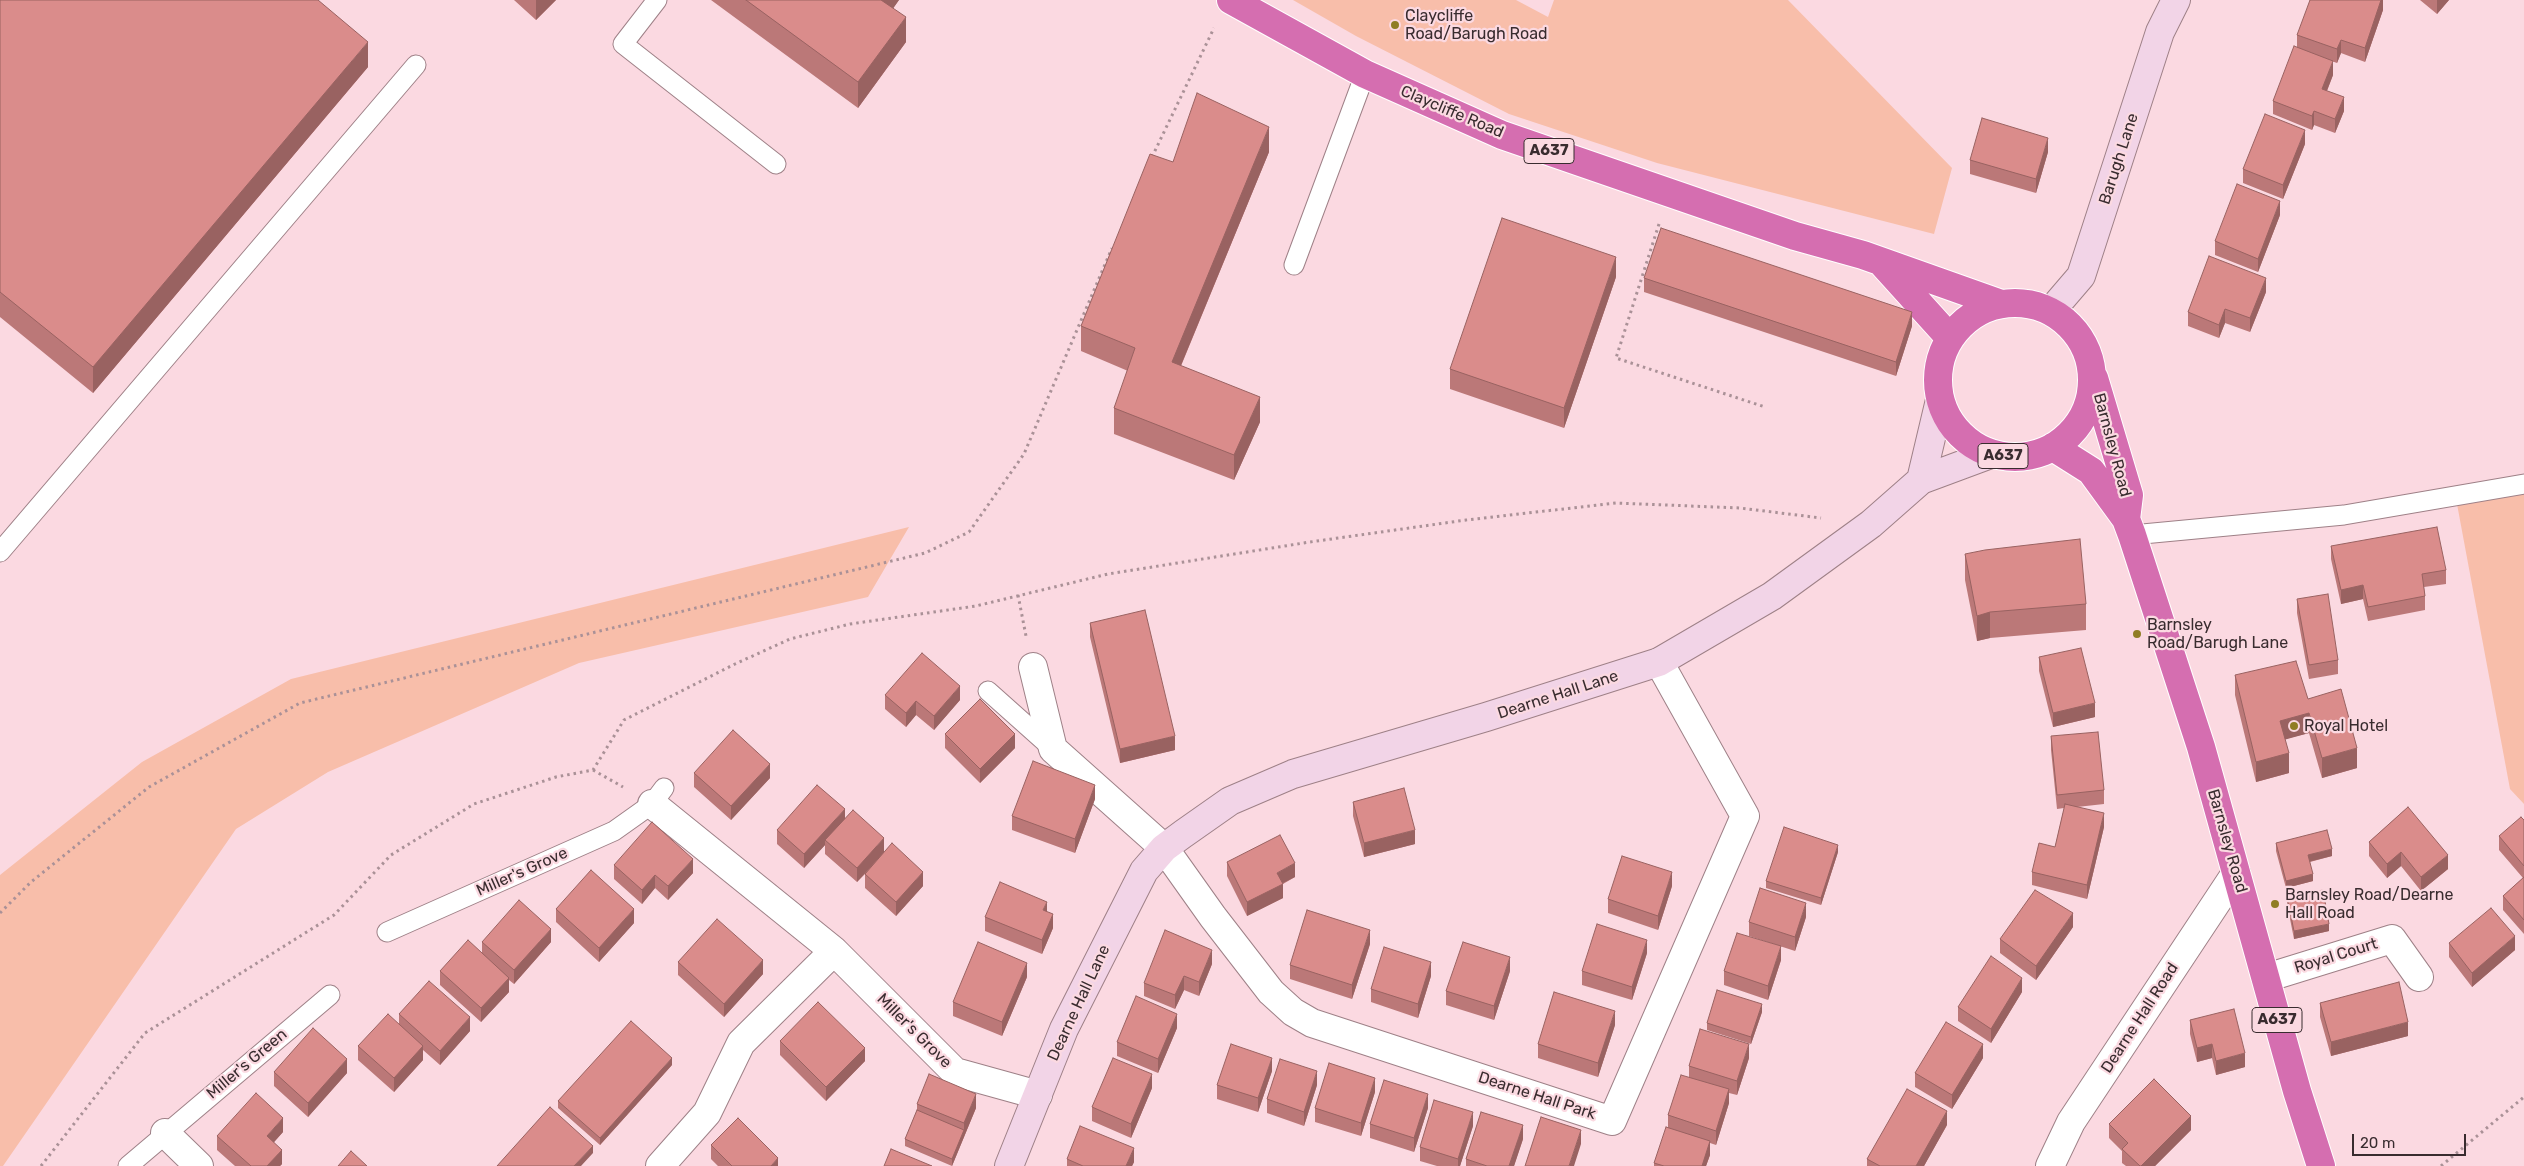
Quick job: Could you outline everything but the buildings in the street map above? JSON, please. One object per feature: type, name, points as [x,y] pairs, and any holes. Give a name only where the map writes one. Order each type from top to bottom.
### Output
[{"type":"highway","name":"Claycliffe Road","points":[[1231,0],[1365,74],[1502,135],[1796,236],[1863,255],[1883,264],[2001,304]]},
{"type":"highway","name":"Claycliffe Road","points":[[1883,264],[1950,338]]},
{"type":"highway","name":"Barnsley Road","points":[[2092,372],[2091,394],[2084,415],[2070,433],[2053,447],[2033,455],[2012,457],[1991,454],[1968,441],[1951,423],[1940,400],[1938,379],[1941,357],[1950,338],[1964,322],[1981,310],[2001,304],[2027,303],[2051,311],[2071,327],[2085,347],[2129,495],[2129,527]]},
{"type":"highway","name":"Barnsley Road","points":[[2053,447],[2091,472],[2129,527],[2201,747],[2321,1166]]},
{"type":"main road","name":"Barugh Lane","points":[[2051,311],[2082,276],[2160,32],[2176,0]]},
{"type":"main road","points":[[1921,480],[1940,400]]},
{"type":"main road","name":"Dearne Hall Lane","points":[[1009,1166],[1064,1029],[1096,963],[1144,871],[1164,848],[1230,801],[1293,774],[1486,717],[1659,662],[1772,596],[1871,524],[1921,480],[1991,454]]},
{"type":"street","name":"Dearne Hall Park","points":[[1164,848],[1213,918],[1271,992],[1293,1012],[1312,1022],[1612,1121],[1745,816],[1659,662]]},
{"type":"street","points":[[1033,667],[1053,749],[1164,848]]},
{"type":"street","name":"Miller's Grove","points":[[658,796],[834,951],[955,1072],[1038,1095]]},
{"type":"street","name":"Dearne Hall Road","points":[[2050,1166],[2072,1122],[2236,873]]},
{"type":"street","name":"Royal Court","points":[[2266,978],[2392,939],[2419,977]]},
{"type":"street","points":[[660,1166],[707,1113],[740,1043],[834,951]]},
{"type":"street","points":[[165,1133],[199,1166]]},
{"type":"lane","points":[[657,0],[623,44],[776,164]]},
{"type":"lane","points":[[0,552],[416,65]]},
{"type":"lane","points":[[1294,265],[1365,74]]},
{"type":"lane","points":[[2129,527],[2344,515],[2524,484]]},
{"type":"lane","points":[[988,691],[1053,749]]},
{"type":"lane","name":"Miller's Grove","points":[[387,932],[614,831],[658,796]]},
{"type":"lane","name":"Miller's Green","points":[[128,1166],[330,995]]},
{"type":"path","points":[[1149,164],[1215,26]]},
{"type":"path","points":[[1670,193],[1616,358],[1765,407]]},
{"type":"path","points":[[0,913],[31,882],[149,787],[300,703],[925,553],[970,532],[1024,454],[1114,245]]},
{"type":"path","points":[[41,1166],[145,1033],[334,915],[391,856],[474,804],[556,777],[593,770],[624,720],[735,664],[790,639],[850,624],[976,606],[1108,574],[1310,542],[1466,520],[1616,503],[1740,508],[1871,524]]},
{"type":"path","points":[[1018,595],[1033,667]]},
{"type":"path","points":[[2441,1166],[2524,1097]]},
{"type":"shaded area","points":[[1293,0],[1516,0],[1548,17],[1554,0],[1788,0],[1952,168],[1934,234],[1657,163],[1509,114],[1356,36]]},
{"type":"shaded area","points":[[2524,493],[2524,804],[2510,789],[2457,504]]},
{"type":"shaded area","points":[[909,527],[868,597],[579,663],[328,772],[236,829],[3,1166],[0,1166],[0,875],[142,762],[291,679]]},
{"type":"place","name":"Claycliffe Road/Barugh Road","points":[[1395,25]]},
{"type":"place","name":"Barnsley Road/Barugh Lane","points":[[2137,634]]},
{"type":"place","name":"Royal Hotel","points":[[2294,726]]},
{"type":"place","name":"Barnsley Road/Dearne Hall Road","points":[[2275,904]]}]
